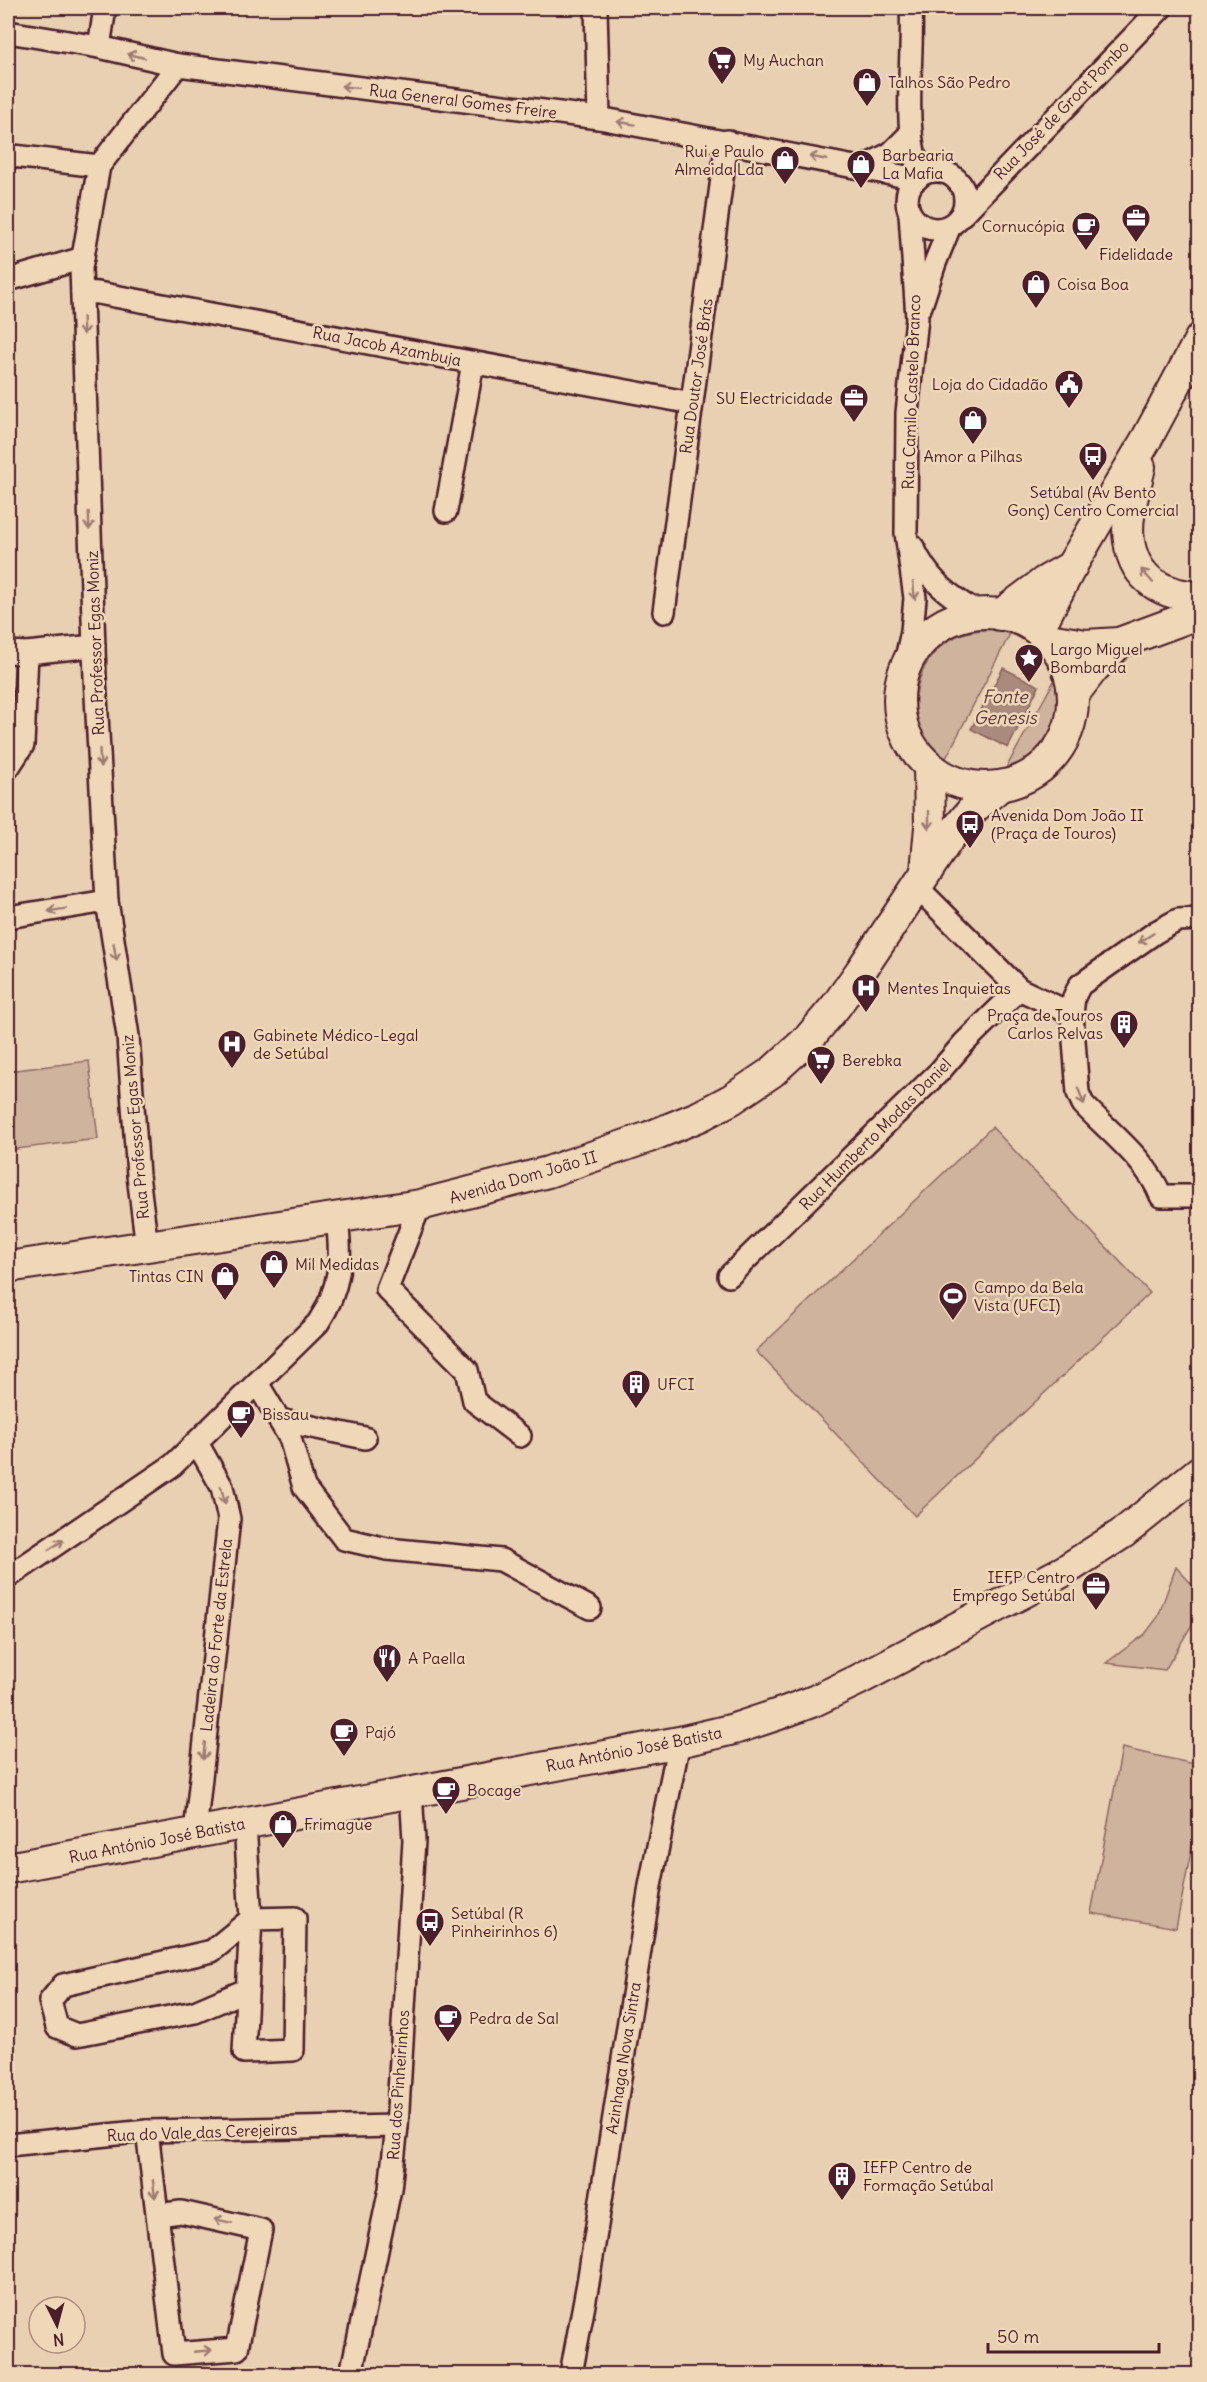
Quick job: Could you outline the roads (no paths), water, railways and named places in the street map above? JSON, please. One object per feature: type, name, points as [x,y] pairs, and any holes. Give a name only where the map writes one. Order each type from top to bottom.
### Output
[{"type":"main road","points":[[1043,634],[1072,566],[1146,440],[1200,339]]},
{"type":"main road","points":[[1146,440],[1130,513],[1131,549],[1144,575],[1159,588],[1178,595],[1200,597]]},
{"type":"main road","points":[[989,614],[1072,566]]},
{"type":"main road","points":[[1043,634],[1063,659],[1072,683],[1073,708],[1067,733],[1054,755],[1035,772],[1000,786],[970,786],[941,775],[929,766],[911,744],[902,723],[899,693],[903,673],[915,650],[932,632],[962,617],[989,614],[1024,622],[1043,634],[1086,645],[1119,643],[1200,614]]},
{"type":"main road","points":[[1073,695],[1093,669],[1119,643]]},
{"type":"main road","points":[[922,880],[930,827],[929,766]]},
{"type":"main road","points":[[922,880],[949,838],[970,812],[1000,786]]},
{"type":"main road","name":"Avenida Dom João II","points":[[8,1267],[420,1205],[500,1186],[595,1156],[700,1116],[732,1099],[772,1072],[809,1038],[848,989],[922,880]]},
{"type":"main road","name":"Rua António José Batista","points":[[8,1868],[679,1742],[734,1729],[814,1701],[858,1680],[1064,1571],[1123,1533],[1200,1471]]},
{"type":"street","points":[[99,47],[105,8]]},
{"type":"street","points":[[596,8],[599,118]]},
{"type":"street","name":"Rua José de Groot Pombo","points":[[917,318],[935,263],[956,220],[1161,8]]},
{"type":"street","points":[[918,11],[911,133],[919,177]]},
{"type":"street","name":"Rua General Gomes Freire","points":[[8,32],[99,47],[178,65],[599,118],[919,177]]},
{"type":"street","name":"Rua Professor Egas Moniz","points":[[147,1247],[138,1175],[128,1036],[107,901],[94,646],[82,263],[99,166],[178,65]]},
{"type":"street","points":[[864,167],[891,153],[911,133]]},
{"type":"street","name":"Rua Doutor José Brás","points":[[664,612],[727,141]]},
{"type":"street","points":[[8,159],[13,156],[99,166]]},
{"type":"street","points":[[933,171],[942,171],[958,180],[966,196],[956,220],[932,229],[923,227],[910,214],[908,195],[919,177],[933,171]]},
{"type":"street","name":"Rua Camilo Castelo Branco","points":[[903,673],[912,631],[915,598],[906,533],[907,413],[917,318],[910,214]]},
{"type":"street","points":[[8,280],[82,263]]},
{"type":"street","name":"Rua Jacob Azambuja","points":[[82,292],[342,337],[692,403]]},
{"type":"street","points":[[446,511],[473,363]]},
{"type":"street","name":"Rua Camilo Castelo Branco","points":[[906,533],[922,566],[940,588],[989,614]]},
{"type":"street","points":[[8,768],[23,746],[17,653],[94,646]]},
{"type":"street","points":[[922,880],[1018,989],[1072,1014]]},
{"type":"street","points":[[8,917],[107,901]]},
{"type":"street","points":[[1200,919],[1178,920],[1108,964],[1080,985],[1074,997],[1072,1014],[1078,1093],[1083,1104],[1145,1167],[1156,1183],[1161,1196],[1200,1196]]},
{"type":"street","name":"Rua Humberto Modas Daniel","points":[[729,1276],[940,1071],[964,1043],[1018,989]]},
{"type":"street","points":[[420,1205],[387,1290],[467,1370],[474,1401],[520,1436]]},
{"type":"street","points":[[8,1577],[164,1472],[197,1443],[318,1323],[329,1306],[337,1284],[340,1264],[337,1219]]},
{"type":"street","points":[[256,1383],[290,1438],[304,1487],[344,1539],[387,1549],[501,1560],[590,1608]]},
{"type":"street","points":[[279,1420],[365,1438]]},
{"type":"street","name":"Ladeira do Forte da Estrela","points":[[195,1833],[229,1519],[222,1487],[197,1443]]},
{"type":"street","name":"Azinhaga Nova Sintra","points":[[571,2374],[588,2283],[650,1886],[679,1742]]},
{"type":"street","name":"Rua dos Pinheirinhos","points":[[351,2374],[390,2189],[397,2126],[414,1840],[411,1792]]},
{"type":"street","points":[[245,1824],[251,1919],[244,2052],[293,2050],[295,1918],[251,1919],[212,1952],[63,1985],[50,2001],[57,2027],[77,2035],[195,2012],[246,1990]]},
{"type":"street","name":"Rua do Vale das Cerejeiras","points":[[8,2145],[147,2130],[397,2126]]},
{"type":"street","points":[[147,2130],[157,2215],[174,2354],[237,2349],[261,2230],[182,2212],[157,2215]]},
{"type":"water","name":"Fonte Genesis","points":[[1003,668],[1039,686],[1008,748],[971,729]]},
{"type":"place","name":"My Auchan","points":[[722,86]]},
{"type":"place","name":"Talhos São Pedro","points":[[867,108]]},
{"type":"place","name":"Rui e Paulo Almeida Lda","points":[[785,186]]},
{"type":"place","name":"Barbearia La Mafia","points":[[861,190]]},
{"type":"place","name":"Fidelidade","points":[[1136,244]]},
{"type":"place","name":"Cornucópia","points":[[1086,252]]},
{"type":"place","name":"Coisa Boa","points":[[1036,310]]},
{"type":"place","name":"Loja do Cidadão","points":[[1069,410]]},
{"type":"place","name":"SU Electricidade","points":[[854,424]]},
{"type":"place","name":"Amor a Pilhas","points":[[973,446]]},
{"type":"place","name":"Setúbal (Av Bento Gonç) Centro Comercial","points":[[1093,482]]},
{"type":"place","name":"Largo Miguel Bombarda","points":[[1029,684]]},
{"type":"place","name":"Avenida Dom João II (Praça de Touros)","points":[[970,850]]},
{"type":"place","name":"Mentes Inquietas","points":[[866,1014]]},
{"type":"place","name":"Praça de Touros Carlos Relvas","points":[[1124,1050]]},
{"type":"place","name":"Gabinete Médico-Legal de Setúbal","points":[[232,1070]]},
{"type":"place","name":"Berebka","points":[[821,1086]]},
{"type":"place","name":"Mil Medidas","points":[[274,1290]]},
{"type":"place","name":"Tintas CIN","points":[[225,1302]]},
{"type":"place","name":"Campo da Bela Vista (UFCI)","points":[[953,1322]]},
{"type":"place","name":"UFCI","points":[[636,1410]]},
{"type":"place","name":"Bissau","points":[[241,1440]]},
{"type":"place","name":"IEFP Centro Emprego Setúbal","points":[[1096,1612]]},
{"type":"place","name":"A Paella","points":[[387,1684]]},
{"type":"place","name":"Pajó","points":[[344,1758]]},
{"type":"place","name":"Bocage","points":[[446,1816]]},
{"type":"place","name":"Frimague","points":[[283,1850]]},
{"type":"place","name":"Setúbal (R Pinheirinhos 6)","points":[[430,1948]]},
{"type":"place","name":"Pedra de Sal","points":[[448,2044]]},
{"type":"place","name":"IEFP Centro de Formação Setúbal","points":[[842,2202]]}]
